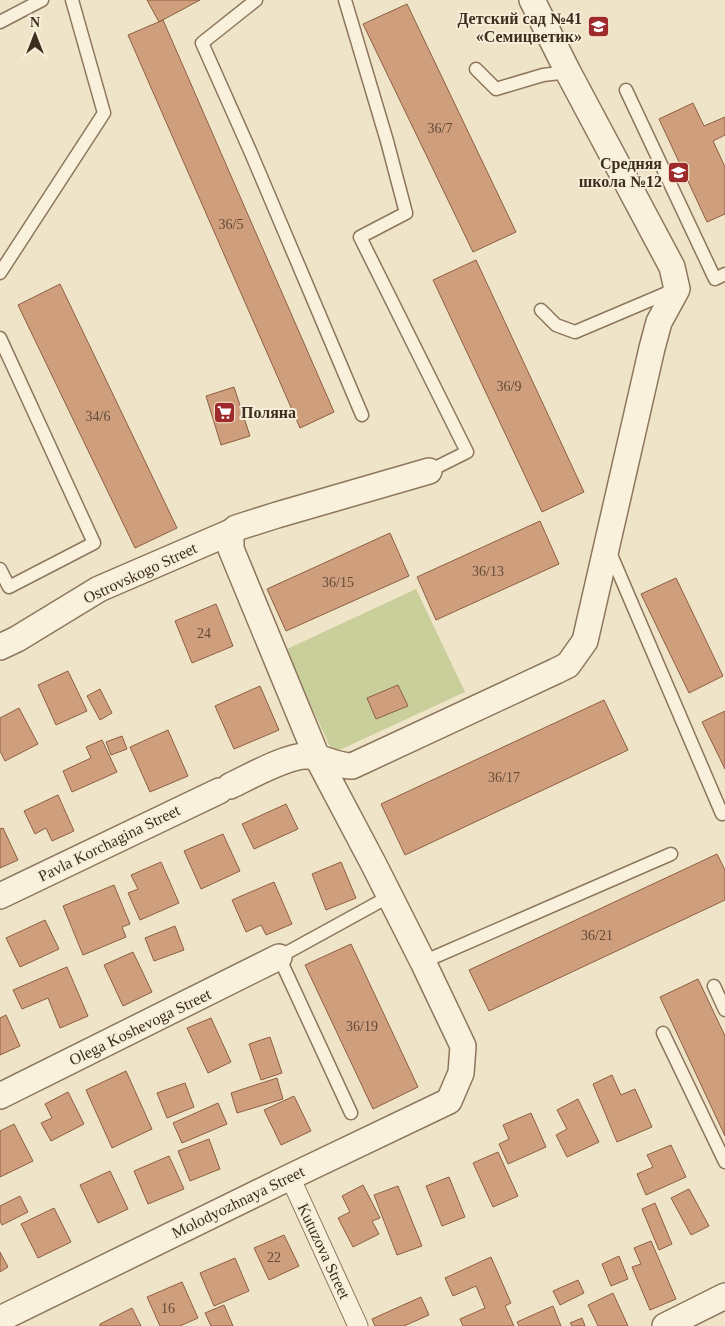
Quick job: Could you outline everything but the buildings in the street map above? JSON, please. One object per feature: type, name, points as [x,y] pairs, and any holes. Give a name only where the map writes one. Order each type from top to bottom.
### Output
[{"type":"street","points":[[317,757],[335,764],[352,766],[568,665],[585,641],[652,348],[659,322],[676,289],[672,267],[568,72],[532,0]]},
{"type":"street","name":"Ostrovskogo Street","points":[[0,647],[17,639],[99,589],[231,532],[236,528],[429,472]]},
{"type":"street","name":"Molodyozhnaya Street","points":[[0,1319],[449,1101],[461,1073],[463,1046],[374,863],[317,757],[231,549],[231,532]]},
{"type":"street","name":"Pavla Korchagina Street","points":[[0,896],[293,758],[317,757]]},
{"type":"street","name":"Olega Koshevoga Street","points":[[0,1096],[279,957]]},
{"type":"street","name":"Kutuzova Street","points":[[290,1177],[358,1326]]},
{"type":"street","points":[[665,1326],[725,1296]]},
{"type":"lane","points":[[0,22],[42,0]]},
{"type":"lane","points":[[0,273],[104,113],[72,0]]},
{"type":"lane","points":[[256,0],[202,43],[251,153],[362,415]]},
{"type":"lane","points":[[344,0],[387,141],[406,213],[360,237],[467,452],[429,472]]},
{"type":"lane","points":[[476,69],[496,89],[543,75],[568,72]]},
{"type":"lane","points":[[626,90],[715,279],[725,274]]},
{"type":"lane","points":[[541,310],[556,325],[575,332],[676,289]]},
{"type":"lane","points":[[0,338],[94,543],[9,587],[0,569]]},
{"type":"lane","points":[[607,546],[722,814]]},
{"type":"lane","points":[[423,962],[671,854]]},
{"type":"lane","points":[[351,1113],[279,957],[390,896]]},
{"type":"lane","points":[[714,986],[725,1010]]},
{"type":"lane","points":[[664,1033],[725,1162]]},
{"type":"green space","points":[[416,589],[465,692],[333,753],[285,650]]},
{"type":"place","name":"Детский сад №41 «Семицветик»","points":[[598,27]]},
{"type":"place","name":"Средняя школа №12","points":[[678,172]]},
{"type":"place","name":"Поляна","points":[[225,412]]}]
